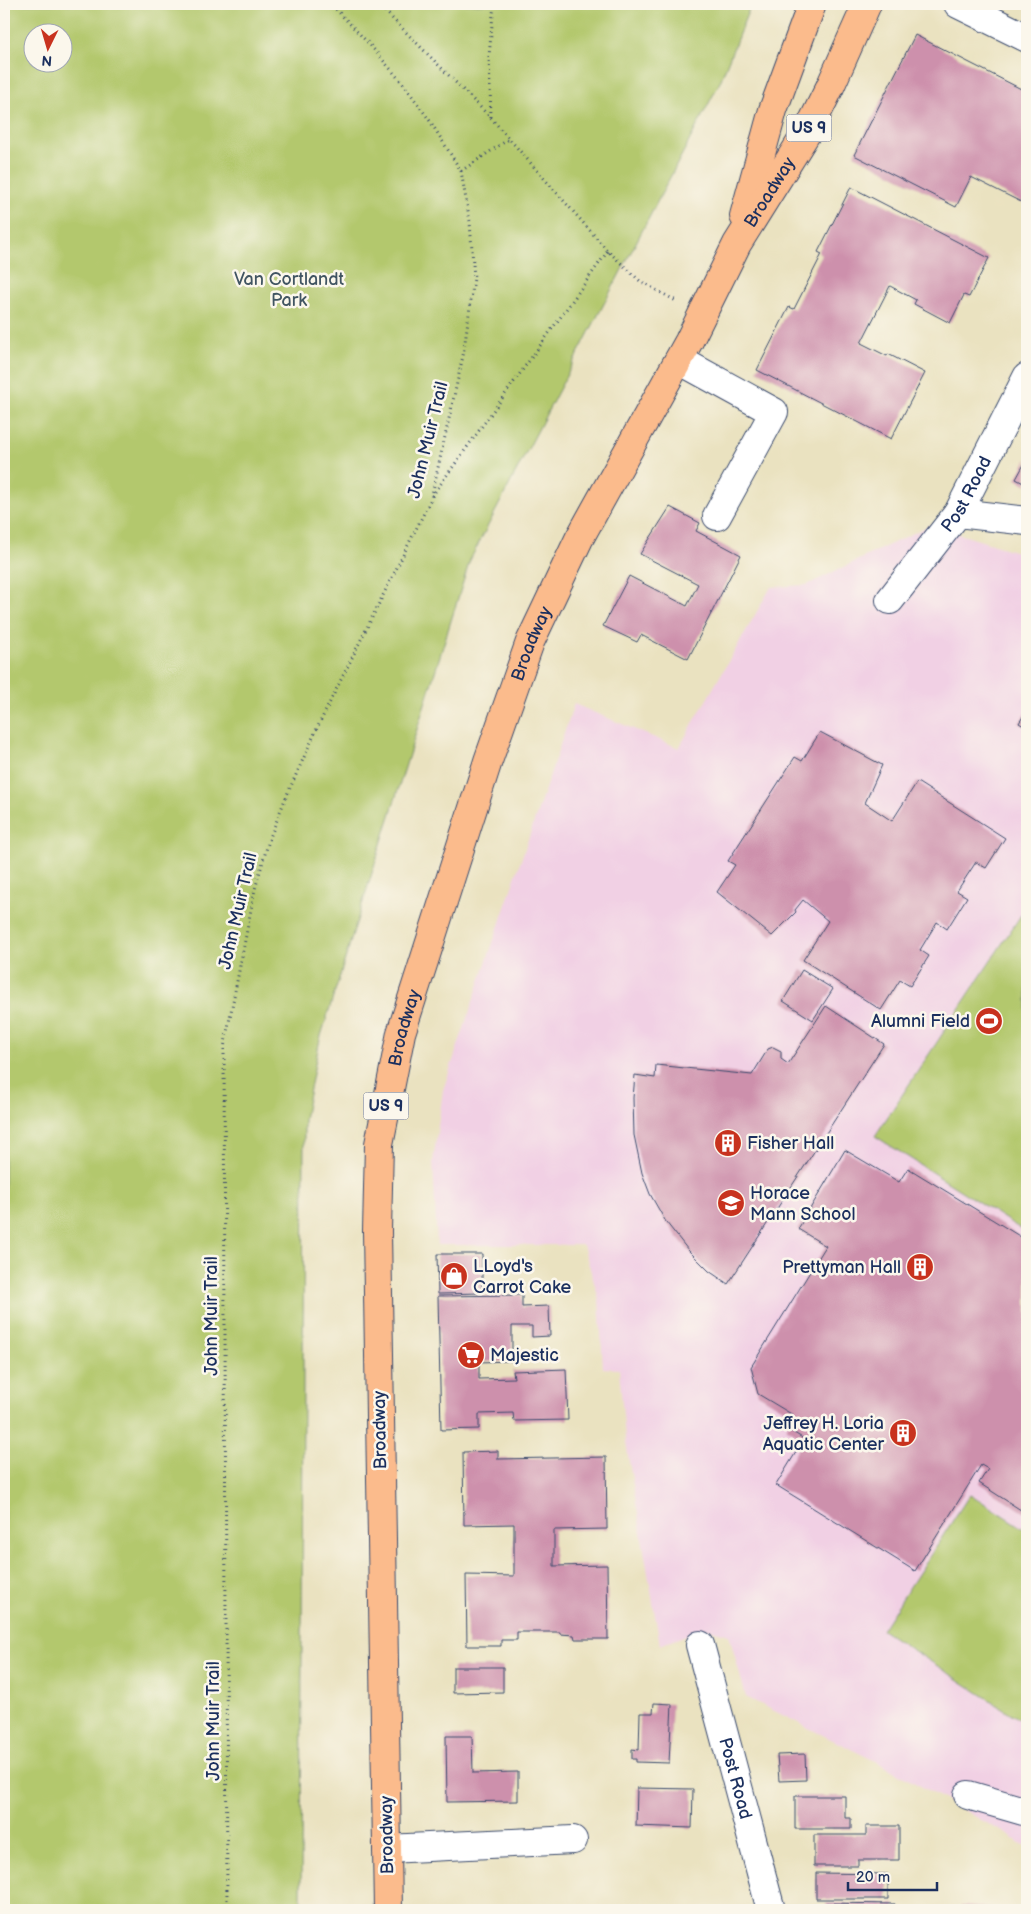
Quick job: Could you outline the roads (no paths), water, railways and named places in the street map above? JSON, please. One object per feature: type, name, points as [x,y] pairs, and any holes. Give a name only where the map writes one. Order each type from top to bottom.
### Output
[{"type":"main road","name":"Broadway","points":[[737,244],[773,110],[812,4]]},
{"type":"main road","name":"Broadway","points":[[388,1910],[377,1230],[379,1144],[401,1033],[488,761],[530,642],[580,539],[703,315],[737,244],[809,129],[867,4]]},
{"type":"street","points":[[958,4],[1027,38]]},
{"type":"street","points":[[679,360],[774,412],[717,516]]},
{"type":"street","name":"Post Road","points":[[890,600],[958,513],[1027,376]]},
{"type":"street","points":[[958,513],[1027,521]]},
{"type":"street","name":"Post Road","points":[[700,1644],[771,1910]]},
{"type":"street","points":[[968,1795],[1027,1812]]},
{"type":"street","points":[[387,1849],[573,1840]]},
{"type":"place","name":"Alumni Field","points":[[989,1021]]},
{"type":"place","name":"Fisher Hall","points":[[728,1143]]},
{"type":"place","name":"Horace Mann School","points":[[731,1203]]},
{"type":"place","name":"Prettyman Hall","points":[[920,1267]]},
{"type":"place","name":"LLoyd's Carrot Cake","points":[[454,1276]]},
{"type":"place","name":"Majestic","points":[[471,1355]]},
{"type":"place","name":"Jeffrey H. Loria Aquatic Center","points":[[903,1433]]},
{"type":"park label","name":"Van Cortlandt Park","points":[[289,289]]}]
